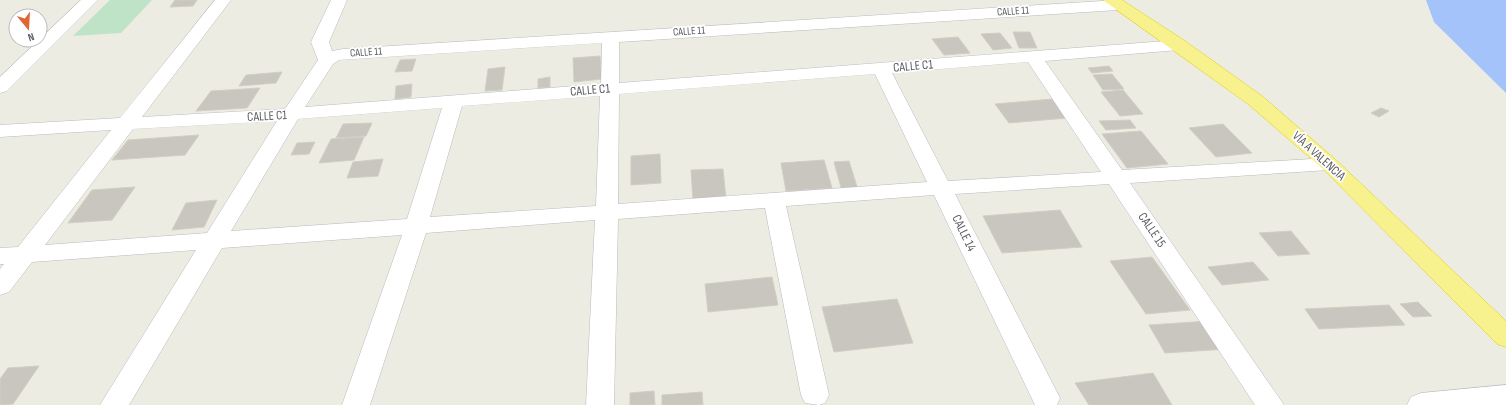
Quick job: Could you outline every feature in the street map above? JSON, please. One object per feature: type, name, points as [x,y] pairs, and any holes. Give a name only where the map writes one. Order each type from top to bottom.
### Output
[{"type":"highway","name":"VÍA A VALENCIA","points":[[1115,2],[1255,100],[1329,164],[1506,337]]},
{"type":"street","points":[[0,87],[90,0]]},
{"type":"street","points":[[0,286],[223,0]]},
{"type":"street","points":[[114,405],[290,114],[326,60],[320,42],[340,0]]},
{"type":"street","name":"CALLE 11","points":[[326,60],[333,56],[343,54],[611,36],[998,6],[1115,2]]},
{"type":"street","points":[[600,405],[607,212],[611,36]]},
{"type":"street","name":"CALLE C1","points":[[0,130],[290,114],[610,88],[1179,46]]},
{"type":"street","name":"CALLE 15","points":[[1033,56],[1270,405]]},
{"type":"street","name":"CALLE 14","points":[[881,68],[1046,398]]},
{"type":"street","points":[[356,405],[416,227],[454,101]]},
{"type":"street","points":[[0,256],[212,242],[941,188],[1329,164]]},
{"type":"street","points":[[774,200],[815,394]]},
{"type":"street","points":[[1421,405],[1506,396]]},
{"type":"green space","points":[[110,0],[152,0],[121,33],[73,36]]},
{"type":"water","points":[[1426,0],[1506,0],[1506,93],[1434,22]]},
{"type":"building","points":[[175,0],[197,0],[193,6],[170,7]]},
{"type":"building","points":[[1013,32],[1030,32],[1037,48],[1019,48]]},
{"type":"building","points":[[1000,33],[1012,48],[993,50],[981,34]]},
{"type":"building","points":[[958,37],[970,53],[944,55],[932,39]]},
{"type":"building","points":[[600,56],[602,79],[574,82],[573,58]]},
{"type":"building","points":[[416,59],[412,71],[395,72],[400,60]]},
{"type":"building","points":[[1109,66],[1113,71],[1092,73],[1088,68]]},
{"type":"building","points":[[505,67],[502,90],[485,91],[488,69]]},
{"type":"building","points":[[282,72],[276,83],[239,86],[246,75]]},
{"type":"building","points":[[1112,74],[1124,89],[1103,90],[1093,75]]},
{"type":"building","points":[[550,77],[550,87],[538,88],[538,79]]},
{"type":"building","points":[[412,84],[411,97],[395,99],[396,86]]},
{"type":"building","points":[[260,88],[247,108],[196,111],[211,91]]},
{"type":"building","points":[[1123,90],[1143,114],[1120,116],[1101,92]]},
{"type":"building","points":[[1052,99],[1067,118],[1009,123],[995,104]]},
{"type":"building","points":[[1381,108],[1389,111],[1379,117],[1371,113]]},
{"type":"building","points":[[1130,120],[1136,128],[1106,130],[1099,121]]},
{"type":"building","points":[[372,123],[366,136],[336,138],[343,124]]},
{"type":"building","points":[[1223,124],[1252,153],[1216,157],[1189,128]]},
{"type":"building","points":[[1141,131],[1168,164],[1127,168],[1102,134]]},
{"type":"building","points":[[199,135],[185,155],[112,160],[128,140]]},
{"type":"building","points":[[364,137],[354,160],[319,163],[331,139]]},
{"type":"building","points":[[315,142],[309,154],[291,155],[297,143]]},
{"type":"building","points":[[660,154],[661,183],[631,185],[631,156]]},
{"type":"building","points":[[383,159],[378,176],[347,178],[353,162]]},
{"type":"building","points":[[824,160],[832,188],[786,191],[781,163]]},
{"type":"building","points":[[849,161],[858,190],[842,191],[834,162]]},
{"type":"building","points":[[723,169],[726,199],[693,201],[691,170]]},
{"type":"building","points":[[135,187],[112,220],[68,223],[92,190]]},
{"type":"building","points":[[217,200],[204,227],[172,230],[186,203]]},
{"type":"building","points":[[1060,210],[1082,247],[1002,253],[983,216]]},
{"type":"building","points":[[1291,231],[1310,254],[1278,256],[1259,233]]},
{"type":"building","points":[[1152,257],[1190,310],[1146,314],[1110,261]]},
{"type":"building","points":[[1253,262],[1269,280],[1222,285],[1208,267]]},
{"type":"building","points":[[772,277],[778,305],[708,312],[705,284]]},
{"type":"building","points":[[897,299],[913,343],[834,352],[822,307]]},
{"type":"building","points":[[1418,302],[1432,316],[1413,317],[1400,304]]},
{"type":"building","points":[[1389,305],[1405,325],[1319,329],[1305,309]]},
{"type":"building","points":[[1209,321],[1227,349],[1165,353],[1149,325]]},
{"type":"building","points":[[39,366],[13,404],[0,405],[0,379],[8,368]]},
{"type":"building","points":[[1153,373],[1172,405],[1089,405],[1075,383]]},
{"type":"building","points":[[654,391],[655,405],[630,405],[630,393]]},
{"type":"building","points":[[702,392],[703,405],[662,405],[662,395]]}]
